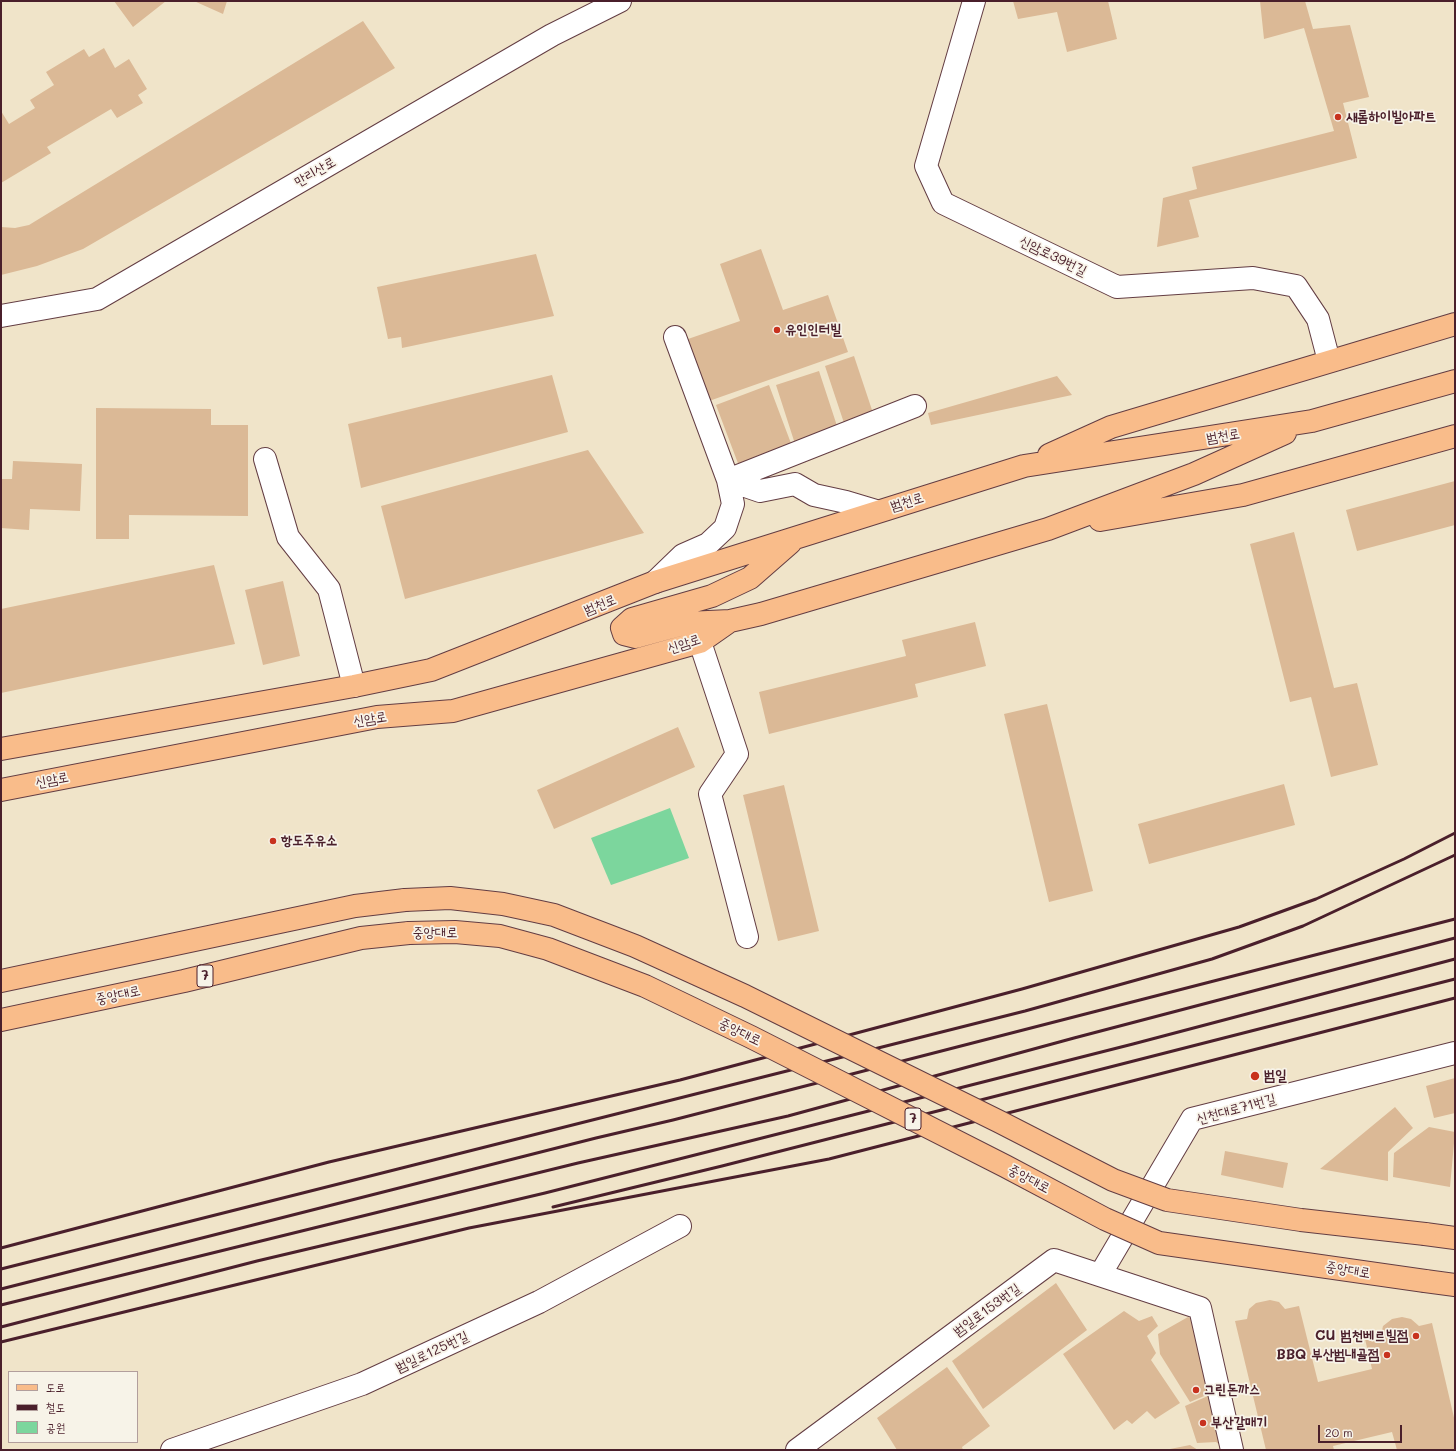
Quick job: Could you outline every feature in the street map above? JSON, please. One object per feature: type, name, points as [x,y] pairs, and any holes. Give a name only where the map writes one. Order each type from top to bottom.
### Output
[{"type":"main road","points":[[1024,466],[1111,427],[1455,324]]},
{"type":"main road","name":"범천로","points":[[354,686],[431,670],[516,638],[655,582],[876,511],[1024,466],[1312,421],[1455,381]]},
{"type":"main road","name":"범천로","points":[[730,621],[761,614],[1048,529],[1194,474],[1312,421]]},
{"type":"main road","points":[[1048,529],[1243,495],[1455,436]]},
{"type":"main road","points":[[730,621],[687,623],[636,637],[624,634],[622,628],[632,619],[712,596],[750,578],[796,537]]},
{"type":"main road","name":"신암로","points":[[1,790],[377,717],[453,711],[700,642],[730,621]]},
{"type":"main road","points":[[1,749],[354,686]]},
{"type":"main road","points":[[1,981],[355,906],[405,900],[450,898],[503,904],[554,915],[635,946],[752,1000],[1000,1122],[1113,1180],[1167,1200],[1301,1220],[1455,1238]]},
{"type":"main road","name":"중앙대로","points":[[1,1020],[184,981],[361,938],[409,933],[455,932],[500,936],[548,949],[645,986],[772,1047],[1105,1219],[1159,1243],[1455,1285]]},
{"type":"main road","points":[[1,972],[35,975]]},
{"type":"street","name":"만리산로","points":[[1,316],[98,299],[552,35],[620,1]]},
{"type":"street","name":"신암로39번길","points":[[974,1],[926,166],[943,203],[1117,287],[1253,278],[1296,286],[1318,319],[1329,361]]},
{"type":"street","points":[[655,582],[683,556],[708,544],[724,528],[733,504],[728,480],[674,337]]},
{"type":"street","points":[[728,480],[915,406]]},
{"type":"street","points":[[265,459],[288,537],[329,589],[354,686]]},
{"type":"street","points":[[728,480],[760,491],[795,484],[814,496],[846,502],[876,511]]},
{"type":"street","points":[[700,642],[737,754],[710,794],[747,937]]},
{"type":"street","name":"신천대로71번길","points":[[1100,1275],[1192,1119],[1455,1053]]},
{"type":"street","name":"범일로125번길","points":[[172,1450],[216,1443],[362,1384],[539,1302],[680,1226]]},
{"type":"street","name":"범일로153번길","points":[[797,1450],[1054,1260],[1200,1308],[1232,1450]]},
{"type":"green space","points":[[670,808],[689,858],[611,885],[591,838]]},
{"type":"building","points":[[114,1],[166,1],[133,27]]},
{"type":"building","points":[[194,1],[227,1],[223,14]]},
{"type":"building","points":[[1013,1],[1108,1],[1117,39],[1067,52],[1057,12],[1018,19]]},
{"type":"building","name":"새롬하이빌아파트","points":[[1260,1],[1305,1],[1313,29],[1350,25],[1369,97],[1343,103],[1357,158],[1189,200],[1199,237],[1157,247],[1163,198],[1197,189],[1192,167],[1334,131],[1304,28],[1264,39]]},
{"type":"building","points":[[363,21],[395,68],[83,249],[37,266],[1,275],[1,227],[15,228],[29,225]]},
{"type":"building","points":[[104,48],[115,68],[129,59],[147,89],[138,95],[143,103],[117,118],[111,109],[47,147],[51,153],[1,183],[1,111],[9,124],[35,108],[30,100],[54,85],[46,72],[84,49],[89,57]]},
{"type":"building","name":"유인인터빌","points":[[761,249],[783,310],[828,295],[848,352],[709,401],[688,339],[740,321],[720,264]]},
{"type":"building","points":[[536,254],[554,316],[402,348],[401,337],[388,339],[377,287]]},
{"type":"building","points":[[854,356],[874,416],[845,426],[825,366]]},
{"type":"building","points":[[819,371],[839,432],[796,447],[776,385]]},
{"type":"building","points":[[552,375],[568,432],[361,488],[348,424]]},
{"type":"building","points":[[1057,376],[1072,395],[931,425],[928,413]]},
{"type":"building","points":[[769,385],[792,446],[739,466],[716,405]]},
{"type":"building","points":[[96,408],[211,409],[211,425],[248,425],[248,516],[129,515],[129,539],[96,539]]},
{"type":"building","points":[[588,450],[644,533],[405,599],[381,506]]},
{"type":"building","points":[[13,461],[82,464],[80,511],[30,509],[29,530],[1,528],[1,479],[12,479]]},
{"type":"building","points":[[1455,481],[1455,525],[1357,551],[1346,510]]},
{"type":"building","points":[[1294,532],[1334,688],[1357,683],[1378,765],[1331,777],[1311,697],[1290,702],[1250,544]]},
{"type":"building","points":[[214,565],[235,644],[1,693],[1,609]]},
{"type":"building","points":[[283,581],[300,656],[263,665],[245,590]]},
{"type":"building","points":[[975,622],[986,666],[915,684],[918,697],[769,734],[759,692],[906,656],[902,640]]},
{"type":"building","points":[[1047,704],[1093,891],[1049,902],[1004,714]]},
{"type":"building","points":[[678,727],[695,767],[554,829],[537,790]]},
{"type":"building","points":[[1284,784],[1295,825],[1149,864],[1138,824]]},
{"type":"building","points":[[784,785],[819,931],[778,941],[743,795]]},
{"type":"building","points":[[1455,1078],[1455,1113],[1434,1118],[1426,1086]]},
{"type":"building","points":[[1395,1107],[1413,1128],[1388,1152],[1388,1181],[1320,1169]]},
{"type":"building","points":[[1429,1127],[1455,1132],[1450,1187],[1393,1177],[1394,1153]]},
{"type":"building","points":[[1225,1151],[1288,1163],[1283,1188],[1221,1175]]},
{"type":"building","points":[[1056,1283],[1087,1330],[983,1409],[952,1361]]},
{"type":"building","points":[[1270,1300],[1279,1302],[1285,1309],[1299,1306],[1318,1382],[1372,1369],[1365,1339],[1381,1335],[1383,1326],[1392,1319],[1402,1317],[1411,1319],[1419,1326],[1432,1323],[1455,1422],[1455,1450],[1397,1450],[1392,1432],[1333,1446],[1334,1450],[1266,1450],[1235,1321],[1247,1319],[1249,1309],[1256,1303]]},
{"type":"building","points":[[1124,1311],[1139,1321],[1152,1316],[1158,1326],[1147,1336],[1156,1353],[1151,1360],[1180,1403],[1155,1419],[1147,1411],[1132,1424],[1127,1420],[1114,1430],[1063,1354]]},
{"type":"building","points":[[1188,1317],[1200,1323],[1216,1391],[1190,1402],[1160,1354],[1158,1334]]},
{"type":"building","points":[[947,1367],[990,1426],[962,1447],[963,1450],[897,1450],[877,1418]]},
{"type":"building","points":[[1217,1392],[1220,1445],[1216,1442],[1197,1443],[1185,1406]]},
{"type":"building","points":[[1190,1445],[1198,1450],[1170,1450],[1170,1449]]},
{"type":"railway","points":[[1,1248],[329,1162],[680,1080],[1022,989],[1239,927],[1316,899],[1404,859],[1455,833]]},
{"type":"railway","points":[[1,1269],[1025,1011],[1212,959],[1303,926],[1455,855]]},
{"type":"railway","points":[[1,1289],[596,1138],[673,1120],[1455,919]]},
{"type":"railway","points":[[1,1305],[578,1163],[788,1116],[1074,1038],[1455,938]]},
{"type":"railway","points":[[1,1327],[257,1261],[545,1193],[1133,1044],[1455,959]]},
{"type":"railway","points":[[553,1207],[722,1166],[1455,979]]},
{"type":"railway","points":[[1,1342],[469,1228],[829,1159],[1455,998]]},
{"type":"place","name":"새롬하이빌아파트","points":[[1338,117]]},
{"type":"place","name":"유인인터빌","points":[[777,330]]},
{"type":"place","name":"항도주유소","points":[[273,841]]},
{"type":"place","name":"범일","points":[[1255,1076]]},
{"type":"place","name":"CU 범천베르빌점","points":[[1416,1336]]},
{"type":"place","name":"BBQ 부산범내골점","points":[[1387,1355]]},
{"type":"place","name":"그린돈까스","points":[[1196,1390]]},
{"type":"place","name":"부산갈매기","points":[[1203,1423]]}]
